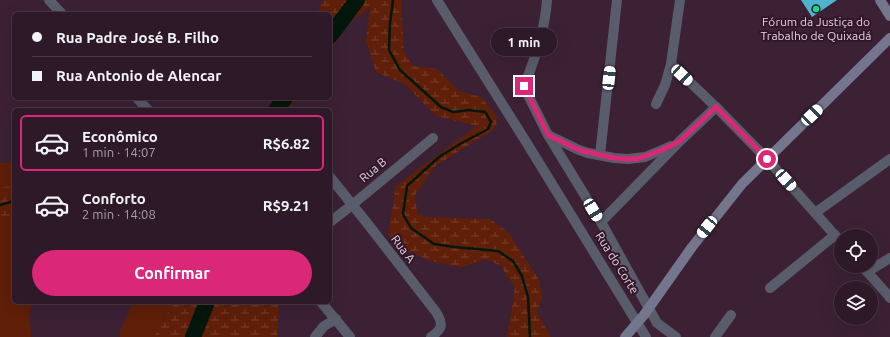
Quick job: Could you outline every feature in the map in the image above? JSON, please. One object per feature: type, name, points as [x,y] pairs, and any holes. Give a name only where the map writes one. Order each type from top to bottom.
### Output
[{"type":"street","points":[[49,0],[60,12]]},
{"type":"street","name":"Rua do Corte","points":[[437,0],[646,337]]},
{"type":"street","points":[[547,0],[538,49],[524,86],[548,135],[601,222],[657,323],[676,337]]},
{"type":"street","points":[[600,155],[617,0]]},
{"type":"street","points":[[656,104],[665,86],[671,64],[680,0]]},
{"type":"street","points":[[880,0],[890,16]]},
{"type":"street","points":[[625,337],[644,315],[692,247],[742,184],[890,38]]},
{"type":"street","points":[[671,64],[767,159],[834,234]]},
{"type":"street","points":[[139,100],[146,108]]},
{"type":"street","points":[[601,222],[680,141],[716,107]]},
{"type":"street","points":[[548,135],[579,150],[628,159],[637,159],[662,150],[680,141]]},
{"type":"street","name":"Rua B","points":[[332,220],[433,138]]},
{"type":"street","points":[[815,212],[890,158]]},
{"type":"street","name":"Rua A","points":[[332,180],[441,320],[442,325],[439,331],[431,337]]},
{"type":"street","points":[[770,288],[834,242]]},
{"type":"street","points":[[878,263],[890,258]]},
{"type":"street","points":[[868,273],[890,298]]},
{"type":"street","points":[[323,304],[350,337]]},
{"type":"street","points":[[715,337],[731,315]]},
{"type":"street","points":[[314,337],[324,326],[336,319]]},
{"type":"green space","points":[[324,0],[401,0],[404,52],[413,66],[437,69],[459,91],[481,97],[496,115],[497,123],[493,130],[435,166],[415,195],[417,212],[423,217],[490,219],[509,233],[539,280],[542,297],[537,313],[551,337],[507,337],[515,288],[501,266],[486,259],[461,267],[431,261],[398,247],[388,234],[396,186],[477,126],[436,116],[406,85],[376,72],[366,40],[370,8],[350,22],[332,47],[332,12],[318,12]]},
{"type":"green space","points":[[273,100],[296,100],[290,108],[267,108]]},
{"type":"green space","points":[[0,163],[12,163],[12,185],[0,188]]},
{"type":"green space","points":[[12,185],[12,219],[0,223],[0,188]]},
{"type":"green space","points":[[12,219],[12,304],[32,304],[29,313],[31,337],[0,337],[0,223]]},
{"type":"green space","points":[[132,304],[174,304],[159,324],[155,337],[120,337],[120,331]]},
{"type":"green space","points":[[174,304],[278,304],[279,308],[277,337],[155,337],[159,324]]},
{"type":"building","name":"Fórum da Justiça do Trabalho de Quixadá","points":[[801,0],[837,0],[812,17]]},
{"type":"waterway","points":[[332,33],[357,0]]},
{"type":"waterway","points":[[393,0],[389,50],[400,70],[441,107],[453,112],[469,110],[485,112],[491,122],[488,129],[439,157],[407,186],[403,214],[411,228],[434,244],[498,251],[513,261],[522,276],[528,297],[530,337]]},
{"type":"waterway","points":[[278,108],[284,100]]},
{"type":"waterway","points":[[0,205],[12,202]]},
{"type":"waterway","points":[[193,337],[206,304]]},
{"type":"place","name":"Fórum da Justiça do Trabalho de Quixadá","points":[[816,9]]},
{"type":"route","points":[[524,86],[548,135],[569,146],[588,153],[628,159],[645,157],[680,141],[716,107],[767,159]]}]
